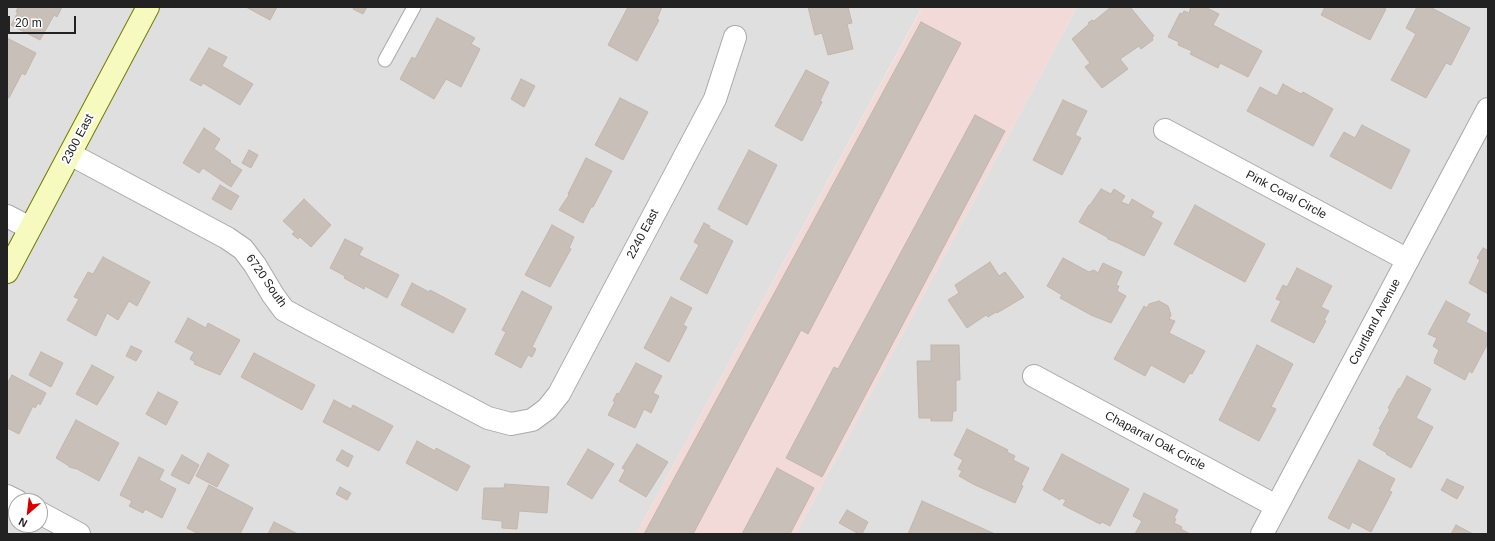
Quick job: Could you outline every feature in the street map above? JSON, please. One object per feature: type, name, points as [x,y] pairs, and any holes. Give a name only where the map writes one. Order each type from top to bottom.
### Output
[{"type":"street","name":"2300 East","points":[[7,272],[148,7]]},
{"type":"street","name":"2240 East","points":[[532,420],[547,409],[559,394],[715,99],[735,37]]},
{"type":"street","name":"Courtland Avenue","points":[[1262,534],[1488,109]]},
{"type":"street","name":"Pink Coral Circle","points":[[1165,130],[1408,260]]},
{"type":"street","name":"6720 South","points":[[70,154],[238,245],[243,249],[255,265],[284,310],[488,418],[511,424],[532,420]]},
{"type":"street","points":[[7,216],[30,228]]},
{"type":"street","name":"Chaparral Oak Circle","points":[[1034,376],[1276,506]]},
{"type":"street","points":[[48,517],[79,534]]},
{"type":"lane","points":[[385,60],[414,7]]},
{"type":"shaded area","points":[[7,7],[917,7],[921,9],[636,534],[7,534]]},
{"type":"shaded area","points":[[917,7],[1077,7],[796,534],[636,534],[921,10]]},
{"type":"shaded area","points":[[1077,7],[1488,7],[1488,534],[796,534]]},
{"type":"building","points":[[18,7],[62,7],[57,17],[54,15],[40,40],[11,25],[18,12],[16,12]]},
{"type":"building","points":[[246,7],[277,7],[270,20]]},
{"type":"building","points":[[354,7],[367,7],[363,14],[353,9]]},
{"type":"building","points":[[628,7],[662,7],[657,19],[659,20],[637,61],[608,45]]},
{"type":"building","points":[[808,7],[848,7],[852,23],[847,24],[853,49],[828,55],[822,33],[815,35]]},
{"type":"building","points":[[1111,7],[1130,7],[1154,36],[1152,37],[1153,40],[1141,49],[1139,46],[1120,59],[1128,69],[1102,88],[1085,67],[1090,63],[1072,39],[1089,24],[1088,23],[1092,20],[1094,21]]},
{"type":"building","points":[[1191,7],[1205,7],[1219,14],[1213,25],[1262,51],[1248,77],[1220,63],[1218,68],[1190,54],[1192,51],[1178,45],[1179,42],[1168,37],[1180,13],[1182,14],[1184,11],[1189,13]]},
{"type":"building","points":[[1325,7],[1382,7],[1386,9],[1370,40],[1321,15]]},
{"type":"building","points":[[1417,7],[1430,7],[1470,28],[1451,65],[1446,63],[1426,98],[1391,80],[1416,34],[1406,28]]},
{"type":"building","points":[[437,18],[475,38],[471,44],[480,49],[461,87],[446,79],[434,99],[400,79],[412,57],[415,59]]},
{"type":"building","points":[[921,22],[961,43],[808,334],[801,330],[693,534],[644,534]]},
{"type":"building","points":[[7,38],[36,53],[25,75],[22,73],[9,98],[7,97]]},
{"type":"building","points":[[209,48],[227,57],[222,66],[253,84],[240,105],[203,83],[201,86],[190,80]]},
{"type":"building","points":[[806,70],[829,82],[820,101],[822,102],[802,141],[775,126]]},
{"type":"building","points":[[521,79],[535,86],[524,107],[511,99]]},
{"type":"building","points":[[1283,84],[1301,94],[1303,92],[1333,109],[1313,146],[1247,111],[1260,87],[1277,96]]},
{"type":"building","points":[[620,98],[648,112],[623,160],[595,145]]},
{"type":"building","points":[[1063,100],[1087,111],[1075,135],[1081,138],[1062,175],[1033,160]]},
{"type":"building","points":[[975,115],[1005,131],[822,477],[786,458],[834,367],[838,369]]},
{"type":"building","points":[[1362,125],[1410,150],[1391,189],[1330,156],[1344,132],[1355,138]]},
{"type":"building","points":[[204,128],[220,139],[214,149],[231,161],[229,162],[242,170],[231,187],[203,168],[199,173],[183,163]]},
{"type":"building","points":[[249,150],[258,155],[251,168],[242,163]]},
{"type":"building","points":[[749,150],[777,165],[747,225],[718,209]]},
{"type":"building","points":[[586,158],[612,171],[583,223],[559,210],[569,195],[568,194]]},
{"type":"building","points":[[220,185],[239,196],[231,210],[212,199]]},
{"type":"building","points":[[1101,189],[1111,194],[1114,189],[1125,196],[1121,202],[1129,205],[1132,199],[1154,212],[1151,217],[1162,223],[1144,256],[1108,239],[1107,237],[1079,222]]},
{"type":"building","points":[[304,199],[331,225],[311,247],[300,237],[298,239],[292,234],[295,232],[283,221]]},
{"type":"building","points":[[1195,205],[1265,244],[1245,282],[1174,244]]},
{"type":"building","points":[[704,223],[710,226],[709,228],[733,241],[707,294],[680,279],[699,245],[694,242]]},
{"type":"building","points":[[552,225],[574,237],[569,248],[571,249],[550,287],[525,275]]},
{"type":"building","points":[[345,239],[363,248],[359,255],[399,275],[387,298],[365,286],[364,289],[330,268]]},
{"type":"building","points":[[1483,248],[1487,250],[1488,248],[1488,294],[1469,283],[1480,260],[1477,258]]},
{"type":"building","points":[[103,257],[150,282],[137,306],[129,301],[118,320],[107,313],[96,336],[67,320],[79,299],[74,297],[88,272],[93,274]]},
{"type":"building","points":[[1063,258],[1089,272],[1094,270],[1098,273],[1103,263],[1122,272],[1116,285],[1119,286],[1117,291],[1126,296],[1111,323],[1091,315],[1060,298],[1062,295],[1047,286]]},
{"type":"building","points":[[990,262],[999,276],[1005,272],[1024,297],[997,313],[996,312],[988,317],[986,315],[967,328],[948,300],[959,293],[955,285]]},
{"type":"building","points":[[1297,268],[1332,286],[1321,307],[1329,311],[1324,320],[1326,321],[1314,343],[1271,321],[1281,301],[1276,299],[1283,285],[1287,287]]},
{"type":"building","points":[[412,283],[429,292],[430,290],[466,309],[453,333],[401,305]]},
{"type":"building","points":[[522,291],[552,307],[532,347],[536,349],[532,357],[528,355],[521,368],[495,354],[506,332],[502,330]]},
{"type":"building","points":[[671,297],[692,308],[683,325],[687,327],[669,362],[644,348]]},
{"type":"building","points":[[1159,301],[1168,306],[1171,315],[1169,319],[1175,321],[1169,333],[1205,351],[1192,374],[1190,373],[1184,383],[1151,365],[1145,376],[1114,359],[1144,306],[1147,308],[1149,304]]},
{"type":"building","points":[[1446,301],[1470,314],[1466,322],[1488,334],[1488,343],[1472,373],[1469,371],[1465,380],[1434,363],[1439,350],[1433,346],[1437,338],[1428,334]]},
{"type":"building","points":[[188,318],[206,328],[208,323],[240,340],[220,375],[194,364],[195,362],[190,359],[194,352],[175,342]]},
{"type":"building","points":[[931,345],[959,345],[960,380],[956,380],[956,411],[953,411],[952,421],[931,421],[931,418],[919,418],[917,361],[931,361]]},
{"type":"building","points":[[1257,345],[1293,364],[1271,407],[1276,409],[1259,441],[1219,420]]},
{"type":"building","points":[[131,346],[142,351],[136,361],[126,356]]},
{"type":"building","points":[[41,352],[63,363],[51,387],[29,375]]},
{"type":"building","points":[[254,353],[315,385],[302,410],[241,377]]},
{"type":"building","points":[[636,363],[662,376],[653,393],[659,396],[651,413],[644,409],[635,428],[608,415],[615,402],[613,401],[617,393],[619,394]]},
{"type":"building","points":[[92,365],[114,377],[97,405],[76,394]]},
{"type":"building","points":[[12,375],[46,393],[40,405],[38,403],[35,408],[33,406],[19,434],[7,428],[7,384]]},
{"type":"building","points":[[1407,376],[1431,389],[1416,418],[1433,427],[1411,468],[1373,445],[1381,429],[1379,429],[1390,409],[1388,408]]},
{"type":"building","points":[[158,392],[178,402],[166,425],[146,414]]},
{"type":"building","points":[[334,400],[351,409],[353,405],[393,426],[379,451],[323,422]]},
{"type":"building","points":[[76,420],[119,443],[99,481],[77,469],[69,467],[56,458]]},
{"type":"building","points":[[967,429],[1008,450],[1007,452],[1015,456],[1013,460],[1029,468],[1015,503],[959,476],[962,471],[958,469],[963,460],[954,455]]},
{"type":"building","points":[[417,441],[435,451],[436,448],[470,466],[457,491],[406,463]]},
{"type":"building","points":[[637,444],[668,462],[646,497],[619,481],[625,470],[622,468]]},
{"type":"building","points":[[588,449],[614,464],[592,499],[567,484]]},
{"type":"building","points":[[342,450],[353,456],[348,467],[336,460]]},
{"type":"building","points":[[208,453],[229,465],[217,487],[196,476]]},
{"type":"building","points":[[1062,454],[1129,489],[1110,526],[1102,522],[1100,524],[1063,505],[1066,500],[1061,498],[1060,500],[1043,490]]},
{"type":"building","points":[[182,455],[199,465],[189,484],[171,475]]},
{"type":"building","points":[[139,457],[164,470],[159,480],[176,489],[162,518],[145,509],[143,513],[129,506],[132,501],[120,495]]},
{"type":"building","points":[[1359,460],[1395,479],[1389,491],[1392,492],[1371,532],[1352,522],[1349,529],[1328,518]]},
{"type":"building","points":[[777,468],[814,488],[790,534],[742,534]]},
{"type":"building","points":[[1447,479],[1464,487],[1457,499],[1441,490]]},
{"type":"building","points":[[505,484],[549,487],[547,513],[519,511],[517,529],[502,528],[502,521],[482,519],[484,488],[504,488]]},
{"type":"building","points":[[209,485],[253,508],[240,534],[199,534],[187,528]]},
{"type":"building","points":[[340,487],[351,493],[347,500],[336,494]]},
{"type":"building","points":[[1144,493],[1178,510],[1174,518],[1176,519],[1174,523],[1182,527],[1181,529],[1190,534],[1135,534],[1142,521],[1133,516]]},
{"type":"building","points":[[922,501],[995,534],[908,534]]},
{"type":"building","points":[[847,510],[868,522],[862,534],[859,534],[839,523]]},
{"type":"building","points":[[274,522],[298,534],[268,534]]},
{"type":"building","points":[[1456,525],[1473,534],[1451,534]]}]
